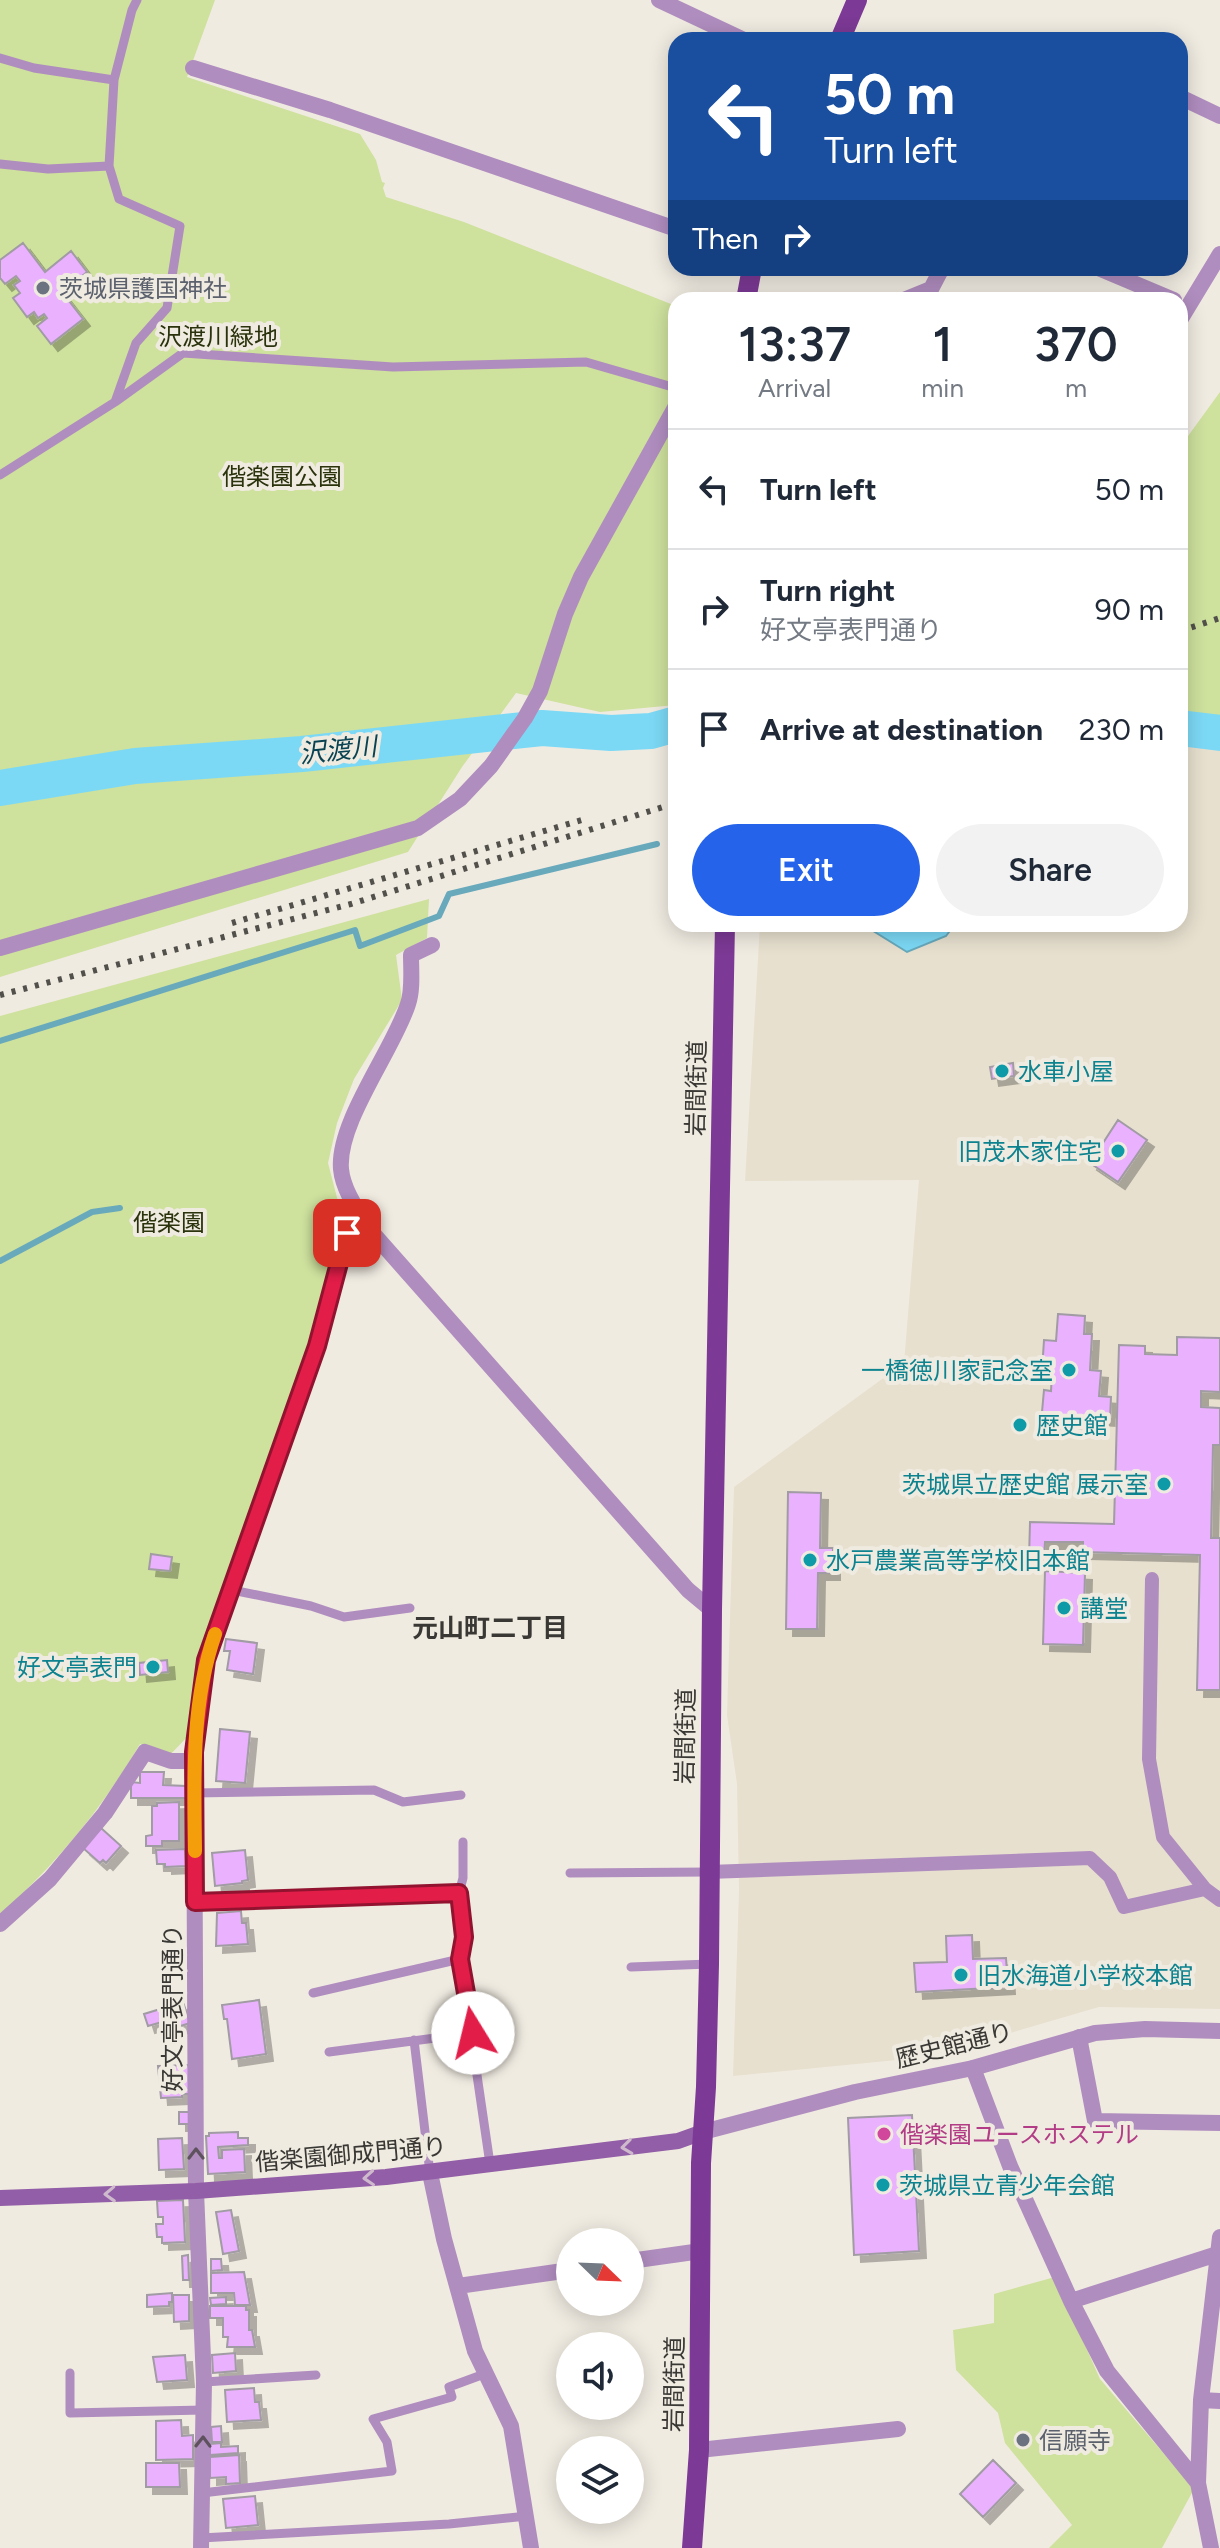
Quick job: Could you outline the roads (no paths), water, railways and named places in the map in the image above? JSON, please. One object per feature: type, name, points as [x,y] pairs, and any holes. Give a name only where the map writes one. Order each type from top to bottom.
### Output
[{"type":"main road","points":[[843,32],[857,0]]},
{"type":"main road","name":"岩間街道","points":[[692,2548],[699,2450],[703,2132],[709,1964],[712,1610],[725,932]]},
{"type":"main road","name":"偕楽園御成門通り","points":[[0,2198],[196,2191],[430,2173],[678,2141],[703,2132]]},
{"type":"street","points":[[659,0],[727,32]]},
{"type":"street","points":[[193,68],[330,110],[668,226]]},
{"type":"street","points":[[1188,101],[1220,116]]},
{"type":"street","points":[[1188,296],[1220,254]]},
{"type":"street","points":[[1115,276],[1148,292]]},
{"type":"street","points":[[0,948],[418,828],[460,799],[517,732],[540,691],[565,614],[586,567],[668,420]]},
{"type":"street","points":[[432,945],[411,955],[408,1004],[345,1141],[341,1168],[355,1205],[370,1230],[688,1590],[712,1610]]},
{"type":"street","name":"好文亭表門通り","points":[[201,2543],[204,2382],[196,2191],[194,1793],[206,1660],[317,1346],[355,1205]]},
{"type":"street","points":[[1152,1579],[1149,1759],[1163,1837],[1205,1889],[1220,1900]]},
{"type":"street","points":[[0,1924],[50,1879],[105,1813],[145,1752],[171,1761],[195,1761]]},
{"type":"street","points":[[709,1872],[1090,1858],[1110,1877],[1124,1907],[1205,1889]]},
{"type":"street","name":"歴史館通り","points":[[703,2132],[855,2092],[973,2068],[1079,2037],[1145,2029],[1220,2031]]},
{"type":"street","points":[[1079,2037],[1095,2121],[1220,2123]]},
{"type":"street","points":[[973,2068],[1010,2166],[1071,2301],[1107,2371],[1198,2483]]},
{"type":"street","points":[[430,2173],[444,2239],[475,2351],[511,2426],[531,2548]]},
{"type":"street","points":[[1071,2301],[1219,2248],[1216,2316],[1201,2400],[1198,2483],[1211,2548]]},
{"type":"street","points":[[644,2259],[701,2251]]},
{"type":"street","points":[[458,2286],[556,2272]]},
{"type":"street","points":[[1201,2400],[1220,2401]]},
{"type":"street","points":[[699,2450],[898,2429]]},
{"type":"lane","points":[[115,402],[136,343],[167,308],[180,226],[119,199],[109,166],[114,80],[137,0]]},
{"type":"lane","points":[[0,58],[34,68],[114,80]]},
{"type":"lane","points":[[0,164],[48,169],[109,166]]},
{"type":"lane","points":[[0,475],[115,402],[183,353],[393,367],[586,362],[668,386]]},
{"type":"lane","points":[[232,1590],[311,1606],[344,1617],[410,1608]]},
{"type":"lane","points":[[194,1793],[374,1790],[403,1802],[461,1795]]},
{"type":"lane","points":[[463,1842],[463,1878],[459,1893],[464,1937],[460,1959],[490,2164]]},
{"type":"lane","points":[[570,1873],[709,1872]]},
{"type":"lane","points":[[195,1902],[459,1893]]},
{"type":"lane","points":[[313,1993],[460,1959]]},
{"type":"lane","points":[[631,1967],[709,1964]]},
{"type":"lane","points":[[329,2052],[473,2033]]},
{"type":"lane","points":[[414,2040],[430,2173]]},
{"type":"lane","points":[[70,2373],[70,2413],[203,2410]]},
{"type":"lane","points":[[202,2493],[392,2471],[387,2442],[373,2419],[452,2397],[449,2387],[487,2373]]},
{"type":"lane","points":[[204,2382],[316,2375]]},
{"type":"lane","points":[[201,2543],[527,2516]]},
{"type":"water","points":[[875,932],[949,932],[946,936],[907,952]]},
{"type":"waterway","name":"沢渡川","points":[[0,788],[135,766],[302,754],[542,728],[611,733],[651,731],[668,726]]},
{"type":"waterway","name":"沢渡川","points":[[1188,729],[1220,733]]},
{"type":"waterway","points":[[0,1041],[355,930],[360,946],[439,916],[449,894],[657,844]]},
{"type":"waterway","points":[[0,1261],[92,1212],[120,1208]]},
{"type":"railway","points":[[1188,628],[1220,618]]},
{"type":"railway","points":[[0,995],[351,904],[668,805]]},
{"type":"railway","points":[[232,923],[585,819]]},
{"type":"place","name":"茨城県護国神社","points":[[43,288]]},
{"type":"place","name":"水車小屋","points":[[1002,1071]]},
{"type":"place","name":"旧茂木家住宅","points":[[1118,1151]]},
{"type":"place","name":"一橋徳川家記念室","points":[[1069,1370]]},
{"type":"place","name":"歴史館","points":[[1020,1425]]},
{"type":"place","name":"茨城県立歴史館 展示室","points":[[1164,1484]]},
{"type":"place","name":"水戸農業高等学校旧本館","points":[[810,1560]]},
{"type":"place","name":"講堂","points":[[1064,1608]]},
{"type":"place","name":"好文亭表門","points":[[153,1667]]},
{"type":"place","name":"旧水海道小学校本館","points":[[961,1975]]},
{"type":"place","name":"偕楽園ユースホステル","points":[[884,2134]]},
{"type":"place","name":"茨城県立青少年会館","points":[[883,2185]]},
{"type":"place","name":"信願寺","points":[[1023,2440]]},
{"type":"district","name":"元山町二丁目","points":[[490,1628]]},
{"type":"park label","name":"沢渡川緑地","points":[[218,336]]},
{"type":"park label","name":"偕楽園公園","points":[[282,476]]},
{"type":"park label","name":"偕楽園","points":[[169,1222]]}]
